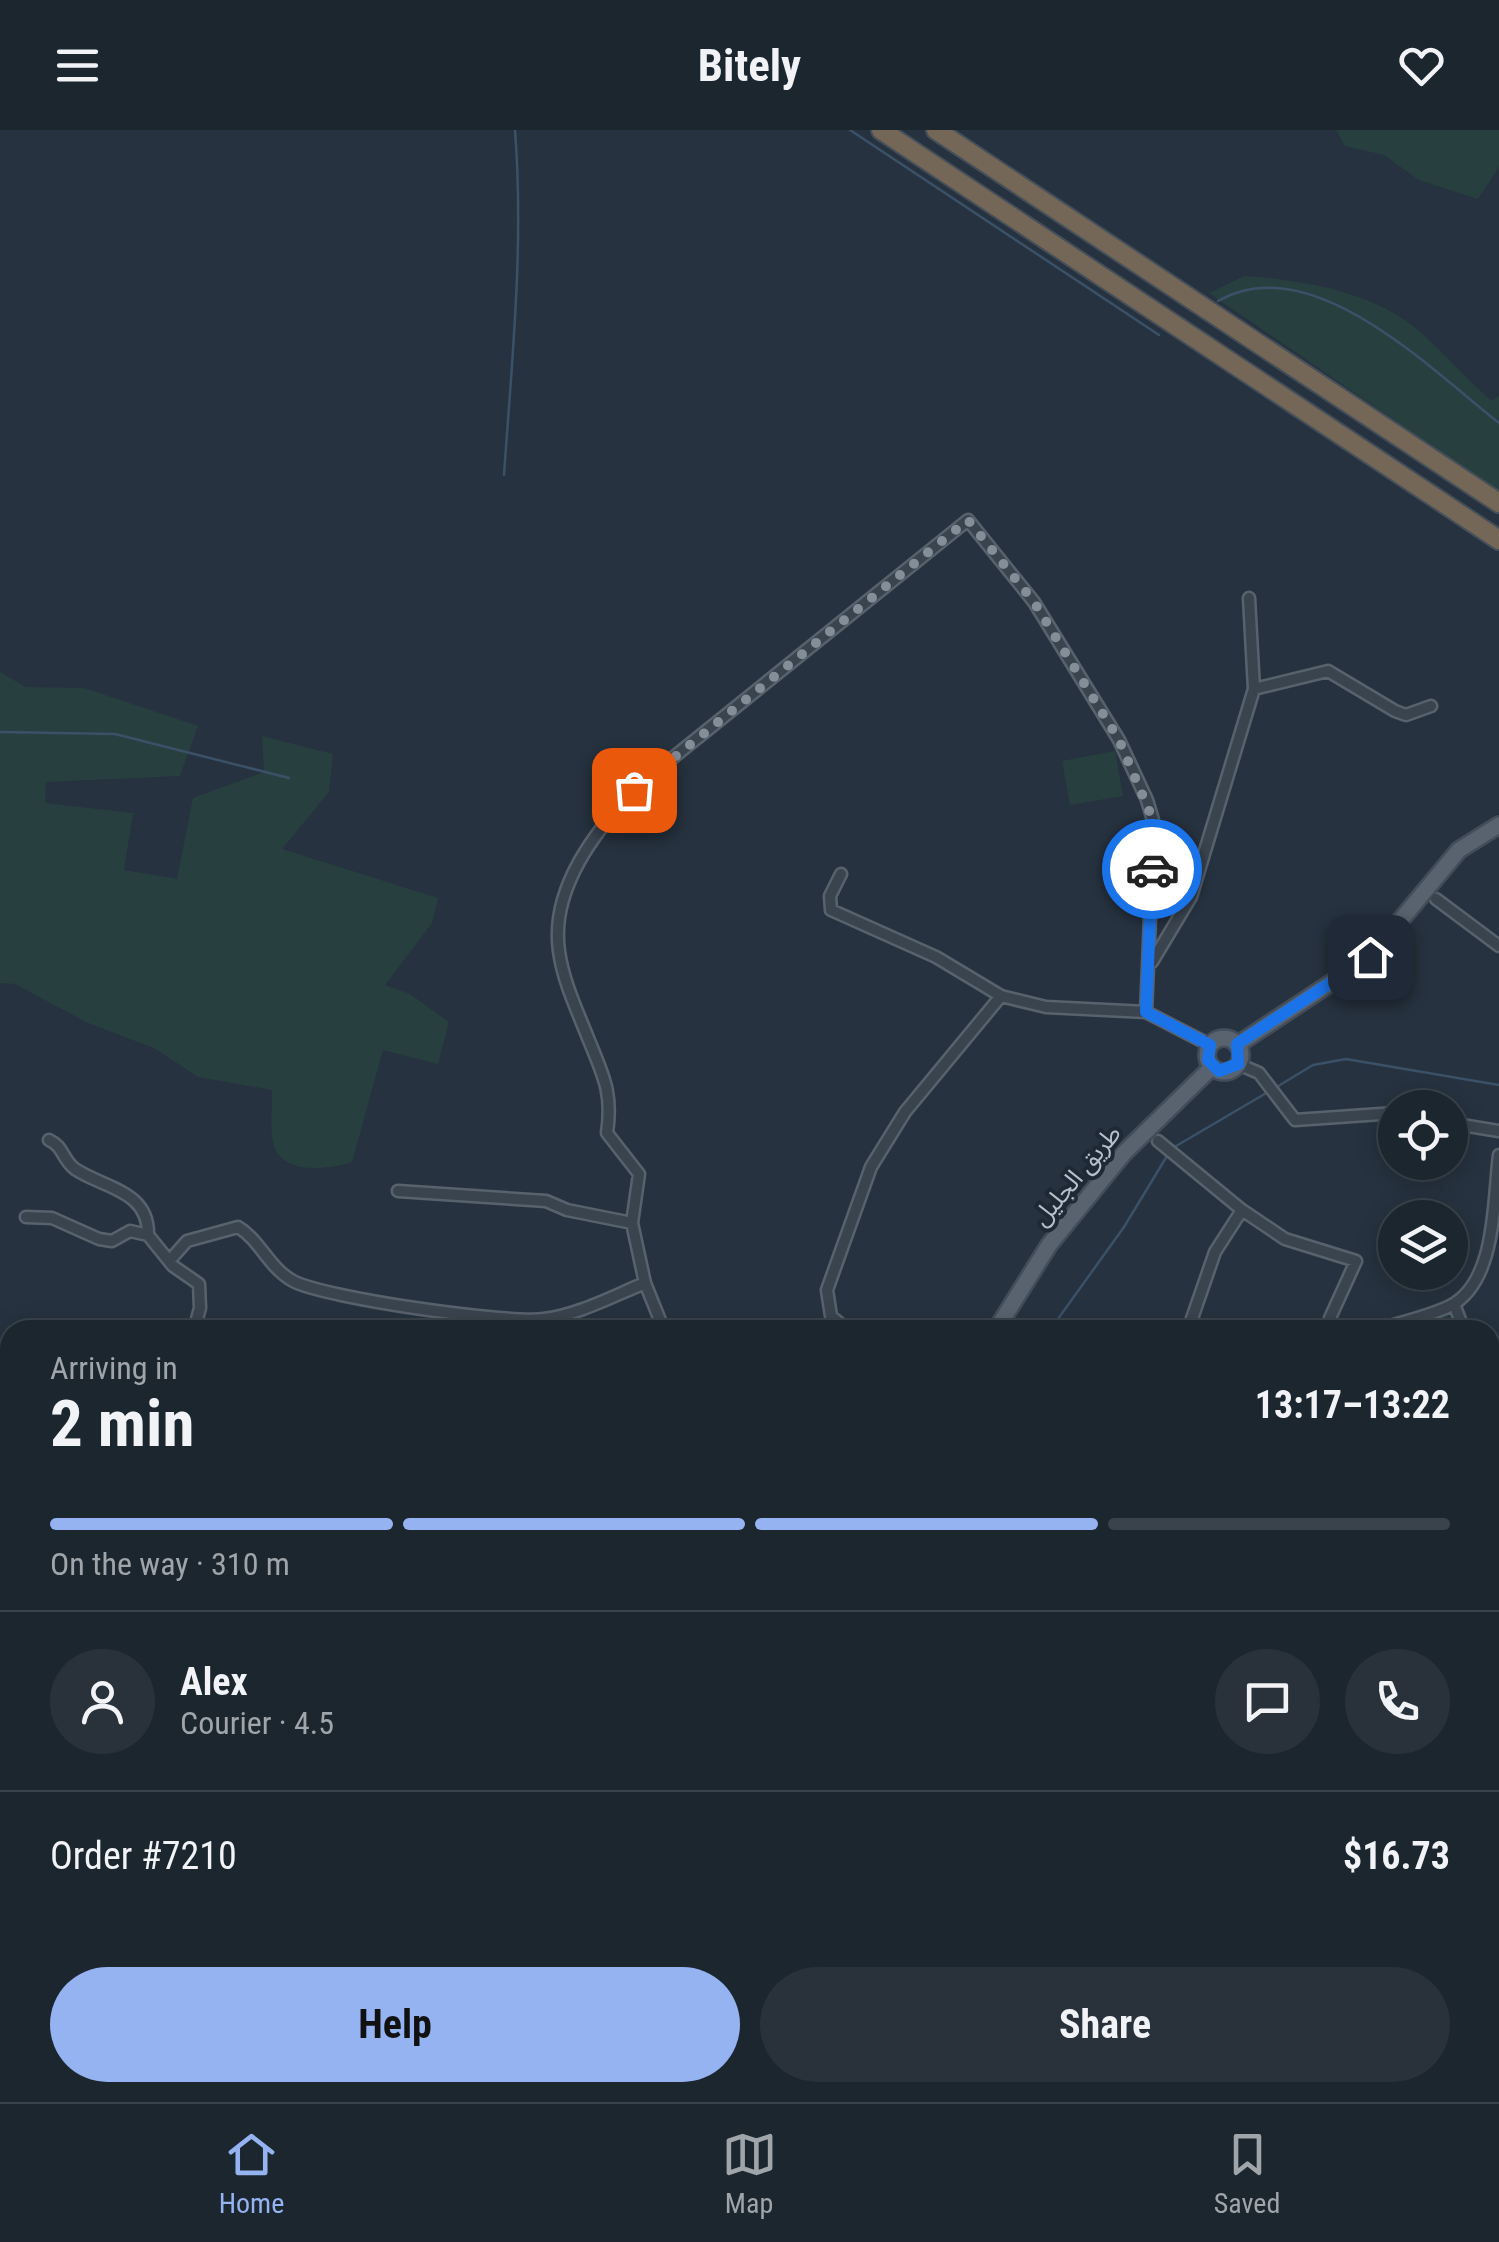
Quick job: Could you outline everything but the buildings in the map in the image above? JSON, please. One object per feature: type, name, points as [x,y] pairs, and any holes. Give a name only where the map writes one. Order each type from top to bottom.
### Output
[{"type":"highway","points":[[880,130],[1499,540]]},
{"type":"highway","points":[[936,130],[1499,503]]},
{"type":"main road","points":[[1237,1044],[1370,957],[1459,850],[1499,825]]},
{"type":"main road","points":[[1222,1038],[1237,1044],[1238,1064],[1223,1072],[1212,1067],[1207,1055],[1210,1045],[1222,1038]]},
{"type":"main road","name":"طريق الجليل","points":[[1002,1320],[1048,1245],[1124,1154],[1212,1067]]},
{"type":"street","points":[[660,1320],[646,1283],[632,1223],[638,1174],[607,1133],[612,1098],[562,972],[558,946],[574,872],[599,828],[634,790],[968,520],[1034,602],[1119,740],[1147,800],[1153,820],[1151,964],[1146,1012]]},
{"type":"street","points":[[1151,964],[1192,898],[1254,689],[1249,598]]},
{"type":"street","points":[[1254,689],[1328,671],[1394,712],[1406,715],[1431,706]]},
{"type":"street","points":[[841,874],[830,896],[831,910],[936,958],[1001,996],[1046,1007],[1146,1012],[1210,1045]]},
{"type":"street","points":[[1436,900],[1499,946]]},
{"type":"street","points":[[837,1320],[832,1316],[827,1290],[871,1167],[905,1112],[1001,996]]},
{"type":"street","points":[[1238,1064],[1259,1073],[1295,1120],[1378,1114]]},
{"type":"street","points":[[1468,1127],[1499,1131]]},
{"type":"street","points":[[49,1140],[62,1146],[76,1170],[127,1192],[148,1224],[148,1235]]},
{"type":"street","points":[[1158,1141],[1242,1210],[1285,1239],[1356,1261],[1330,1318]]},
{"type":"street","points":[[1411,1320],[1454,1304],[1481,1269],[1499,1155]]},
{"type":"street","points":[[398,1191],[546,1201],[566,1210],[632,1223]]},
{"type":"street","points":[[1191,1320],[1215,1252],[1242,1210]]},
{"type":"street","points":[[26,1217],[52,1218],[89,1236],[112,1241],[130,1231],[148,1235],[199,1284],[197,1320]]},
{"type":"street","points":[[170,1260],[187,1241],[238,1227],[272,1265],[292,1280],[312,1287],[359,1298],[540,1320],[646,1283]]},
{"type":"street","points":[[1454,1304],[1460,1320]]},
{"type":"green space","points":[[1336,130],[1499,130],[1499,167],[1478,199],[1419,180],[1384,155],[1345,146]]},
{"type":"green space","points":[[1244,276],[1336,290],[1380,306],[1419,331],[1492,401],[1499,395],[1499,492],[1209,293]]},
{"type":"green space","points":[[0,672],[26,687],[84,688],[198,726],[180,776],[46,782],[45,803],[133,813],[124,870],[177,879],[193,798],[264,772],[262,736],[333,754],[329,792],[282,849],[438,898],[432,923],[385,985],[410,994],[449,1022],[438,1064],[383,1050],[352,1162],[308,1168],[287,1162],[274,1146],[272,1090],[198,1077],[154,1048],[88,1023],[15,984],[0,983]]},
{"type":"green space","points":[[1115,751],[1123,796],[1070,805],[1062,761]]},
{"type":"waterway","points":[[504,475],[518,259],[515,130]]},
{"type":"waterway","points":[[850,130],[1159,335]]},
{"type":"waterway","points":[[1218,301],[1254,289],[1292,290],[1330,302],[1405,347],[1499,423]]},
{"type":"waterway","points":[[0,732],[115,734],[289,778]]},
{"type":"waterway","points":[[1275,1088],[1313,1065],[1346,1059],[1499,1085]]},
{"type":"waterway","points":[[1171,1149],[1268,1092]]},
{"type":"waterway","points":[[1057,1320],[1124,1227],[1167,1156]]},
{"type":"way so far","points":[[634,790],[968,520],[1034,602],[1119,740],[1153,820],[1152,869]]},
{"type":"route","points":[[1152,869],[1146,1012],[1210,1045],[1208,1060],[1219,1071],[1228,1071],[1238,1064],[1237,1044],[1370,957]]}]
